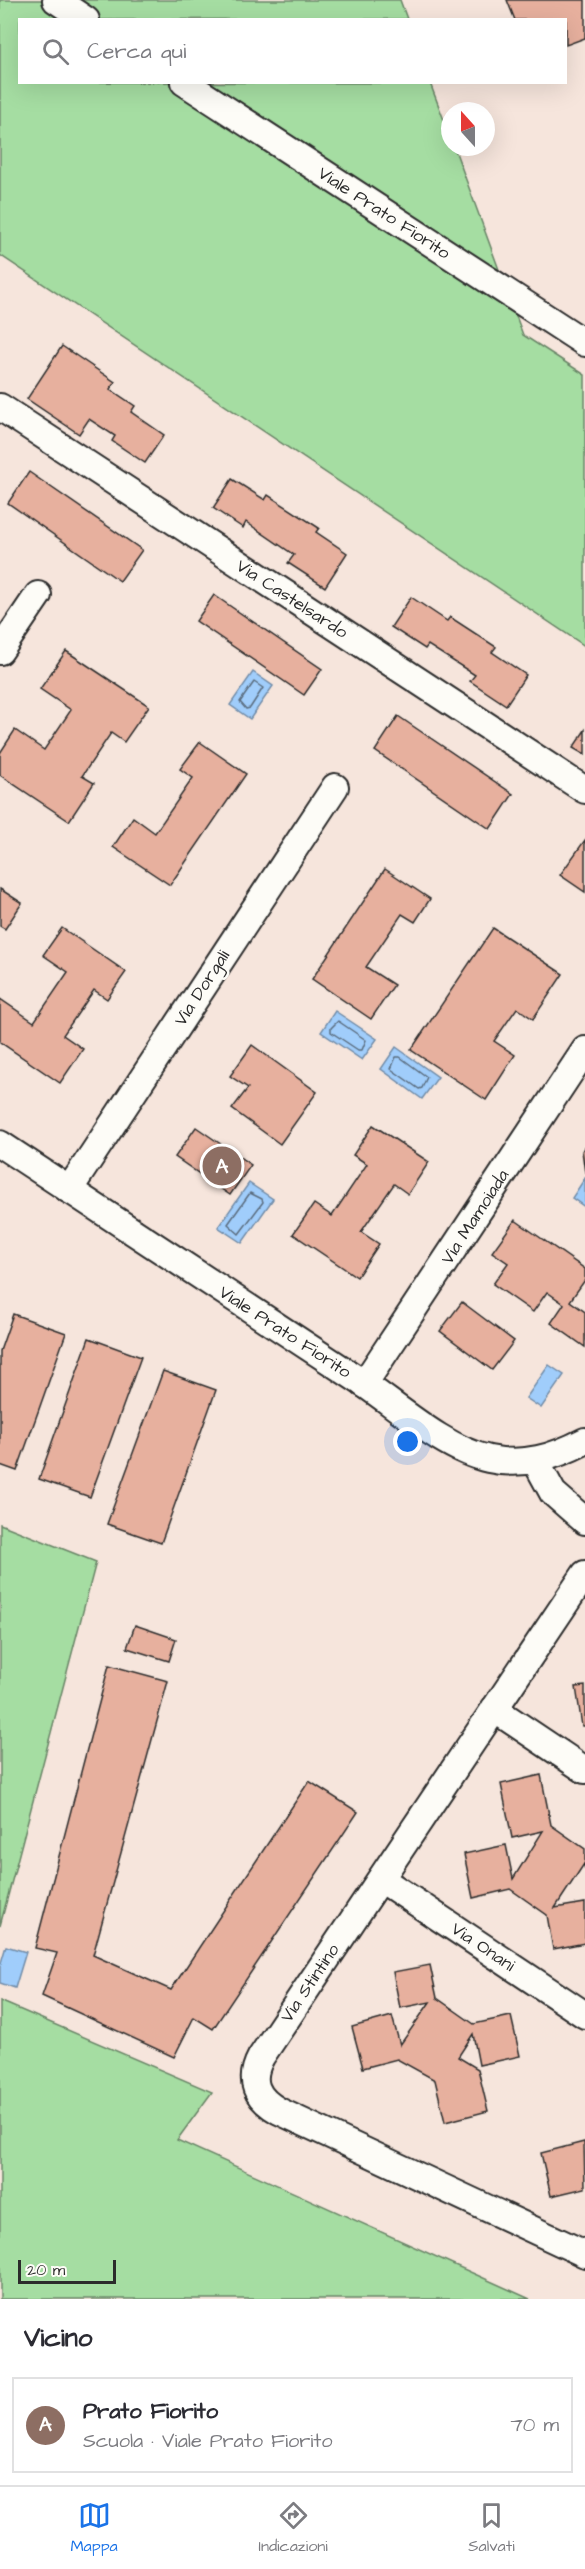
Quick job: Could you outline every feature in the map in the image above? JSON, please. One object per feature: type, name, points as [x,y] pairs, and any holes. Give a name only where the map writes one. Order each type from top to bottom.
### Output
[{"type":"street","points":[[56,0],[83,18]]},
{"type":"street","name":"Viale Prato Fiorito","points":[[187,84],[585,343]]},
{"type":"street","name":"Via Castelsardo","points":[[0,407],[585,790]]},
{"type":"street","points":[[0,651],[38,595]]},
{"type":"street","name":"Via Dorgali","points":[[69,1190],[335,787]]},
{"type":"street","name":"Via Mamoiada","points":[[364,1384],[585,1050]]},
{"type":"street","name":"Viale Prato Fiorito","points":[[0,1144],[461,1450],[490,1459],[535,1460],[557,1454],[585,1441]]},
{"type":"street","points":[[535,1460],[553,1493],[585,1521]]},
{"type":"street","name":"Via Stintino","points":[[585,1574],[261,2057],[254,2081],[259,2096],[279,2111],[585,2254]]},
{"type":"street","points":[[494,1709],[585,1770]]},
{"type":"street","name":"Via Onani","points":[[381,1879],[585,2014]]},
{"type":"green space","points":[[0,0],[400,0],[407,18],[18,18],[18,84],[430,84],[441,112],[441,156],[457,156],[523,335],[585,375],[585,646],[0,255]]},
{"type":"green space","points":[[0,1524],[96,1562],[0,1926]]},
{"type":"green space","points":[[0,2001],[212,2092],[177,2140],[530,2299],[0,2299]]},
{"type":"water","points":[[253,672],[273,686],[250,719],[230,705]]},
{"type":"water","points":[[335,1011],[377,1039],[362,1060],[321,1032]]},
{"type":"water","points":[[396,1047],[438,1077],[422,1099],[381,1069]]},
{"type":"water","points":[[585,1178],[585,1207],[572,1198]]},
{"type":"water","points":[[249,1183],[273,1199],[242,1243],[218,1227]]},
{"type":"water","points":[[549,1365],[564,1375],[541,1408],[526,1398]]},
{"type":"water","points":[[6,1946],[26,1952],[15,1988],[0,1983],[0,1966]]},
{"type":"building","points":[[507,0],[585,0],[585,38],[567,45],[567,18],[514,18]]},
{"type":"building","points":[[62,346],[115,382],[110,389],[135,406],[131,412],[164,435],[145,463],[112,441],[115,436],[89,419],[79,434],[27,399]]},
{"type":"building","points":[[29,472],[142,550],[120,581],[8,503]]},
{"type":"building","points":[[232,479],[265,500],[268,495],[319,528],[316,532],[347,553],[325,587],[288,563],[294,555],[246,522],[243,528],[213,508]]},
{"type":"building","points":[[214,595],[322,669],[304,695],[196,621]]},
{"type":"building","points":[[411,597],[447,621],[450,617],[496,647],[492,652],[526,675],[506,705],[470,681],[475,675],[428,645],[425,649],[391,627]]},
{"type":"building","points":[[66,651],[149,706],[124,742],[111,733],[82,776],[94,783],[69,821],[0,775],[0,753],[15,730],[44,750],[71,710],[40,689]]},
{"type":"building","points":[[398,716],[513,794],[490,829],[375,751]]},
{"type":"building","points":[[585,730],[585,755],[573,748]]},
{"type":"building","points":[[200,742],[246,774],[170,885],[113,847],[133,817],[155,833],[193,778],[180,769]]},
{"type":"building","points":[[585,840],[585,892],[560,875]]},
{"type":"building","points":[[385,869],[430,899],[415,922],[402,914],[366,967],[394,985],[371,1019],[312,979]]},
{"type":"building","points":[[0,889],[22,903],[5,929],[0,926]]},
{"type":"building","points":[[62,928],[126,972],[107,999],[94,990],[63,1035],[83,1049],[60,1083],[0,1042],[0,999],[34,1022],[68,972],[43,955]]},
{"type":"building","points":[[493,928],[563,974],[533,1019],[517,1008],[494,1041],[515,1055],[486,1100],[411,1050]]},
{"type":"building","points":[[252,1045],[317,1092],[280,1144],[232,1109],[248,1088],[230,1076]]},
{"type":"building","points":[[373,1125],[429,1162],[408,1194],[394,1184],[361,1232],[379,1244],[357,1277],[293,1234],[314,1204],[332,1216],[367,1164],[353,1155]]},
{"type":"building","points":[[196,1127],[251,1165],[230,1195],[175,1157]]},
{"type":"building","points":[[585,1146],[585,1173],[582,1151]]},
{"type":"building","points":[[515,1220],[585,1269],[585,1280],[570,1301],[585,1312],[585,1347],[551,1323],[564,1304],[547,1292],[533,1312],[493,1284],[508,1263],[492,1252]]},
{"type":"building","points":[[462,1302],[514,1341],[492,1370],[440,1331]]},
{"type":"building","points":[[13,1314],[66,1333],[17,1471],[0,1465],[0,1351]]},
{"type":"building","points":[[89,1338],[141,1357],[90,1497],[39,1479]]},
{"type":"building","points":[[163,1371],[216,1390],[161,1543],[107,1524]]},
{"type":"building","points":[[135,1625],[176,1639],[169,1661],[127,1648]]},
{"type":"building","points":[[109,1665],[168,1681],[93,1955],[171,1990],[309,1781],[358,1812],[213,2029],[194,2017],[174,2057],[42,1996],[57,1953],[35,1948]]},
{"type":"building","points":[[585,1686],[585,1726],[582,1726],[576,1687]]},
{"type":"building","points":[[541,1775],[551,1825],[585,1849],[585,1869],[584,1864],[555,1908],[585,1903],[585,1943],[553,1949],[547,1915],[510,1889],[473,1898],[464,1854],[506,1845],[513,1879],[543,1831],[512,1838],[501,1784]]},
{"type":"building","points":[[430,1965],[437,1998],[474,2024],[511,2016],[520,2056],[479,2065],[473,2034],[458,2057],[478,2069],[488,2111],[445,2122],[435,2080],[397,2059],[363,2068],[352,2027],[392,2016],[400,2045],[430,2002],[400,2008],[393,1972]]},
{"type":"building","points":[[584,2142],[585,2188],[551,2196],[541,2153]]},
{"type":"place","name":"Prato Fiorito","points":[[222,1166]]}]
